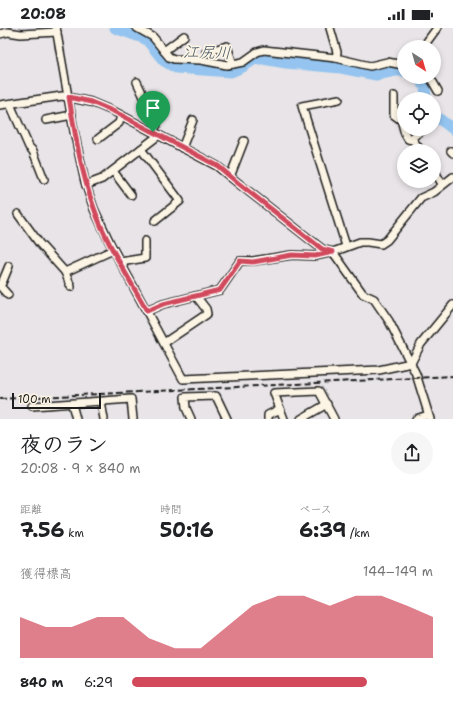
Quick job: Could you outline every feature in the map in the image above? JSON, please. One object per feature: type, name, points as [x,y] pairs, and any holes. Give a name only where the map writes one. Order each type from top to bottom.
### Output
[{"type":"street","points":[[137,28],[153,37],[169,57],[174,59],[201,60],[227,65],[243,62],[257,52],[264,50],[336,58],[370,66],[387,62],[397,64]]},
{"type":"street","points":[[330,28],[337,52],[336,58]]},
{"type":"street","points":[[428,40],[437,28]]},
{"type":"street","points":[[0,34],[8,32],[21,34],[57,30],[86,185],[94,209],[113,250],[183,379],[379,370],[411,363],[421,344],[453,305]]},
{"type":"street","points":[[164,51],[184,36]]},
{"type":"street","points":[[206,52],[227,46],[233,64]]},
{"type":"street","points":[[86,185],[102,179],[113,171],[141,149],[156,133],[157,125],[137,82]]},
{"type":"street","points":[[434,84],[438,91]]},
{"type":"street","points":[[0,105],[62,96],[91,102],[156,133],[218,166],[322,249],[333,252],[363,294],[374,299],[385,315],[411,363],[416,374],[429,417],[416,419]]},
{"type":"street","points":[[394,96],[394,115],[397,117]]},
{"type":"street","points":[[339,99],[302,106],[346,246]]},
{"type":"street","points":[[10,104],[29,147],[33,151],[44,179]]},
{"type":"street","points":[[46,120],[72,115]]},
{"type":"street","points":[[98,139],[119,123],[121,116]]},
{"type":"street","points":[[182,148],[193,120]]},
{"type":"street","points":[[407,136],[416,144]]},
{"type":"street","points":[[410,139],[414,136]]},
{"type":"street","points":[[230,177],[244,141]]},
{"type":"street","points":[[141,149],[180,201],[155,220]]},
{"type":"street","points":[[113,171],[131,195]]},
{"type":"street","points":[[147,311],[163,304],[220,290],[240,261],[253,262],[292,255],[315,256],[333,252],[360,242],[377,244],[383,243],[421,198],[434,192],[442,184],[452,181]]},
{"type":"street","points":[[18,214],[39,243],[65,272],[71,287]]},
{"type":"street","points":[[120,262],[145,258],[145,241]]},
{"type":"street","points":[[65,272],[113,250]]},
{"type":"street","points":[[8,295],[0,285],[9,266]]},
{"type":"street","points":[[164,343],[207,314],[206,309],[196,296]]},
{"type":"street","points":[[284,419],[274,393],[319,391],[334,419]]},
{"type":"street","points":[[191,419],[186,408],[185,397],[216,396],[227,419]]},
{"type":"street","points":[[32,406],[131,399],[133,419]]},
{"type":"street","points":[[101,402],[104,419]]},
{"type":"street","points":[[72,404],[76,419]]},
{"type":"street","points":[[301,419],[327,404]]},
{"type":"street","points":[[268,419],[268,415],[280,409]]},
{"type":"waterway","name":"江尻川","points":[[115,28],[146,39],[164,61],[176,68],[231,72],[243,67],[255,59],[263,59],[286,63],[341,68],[376,75],[397,71]]},
{"type":"waterway","name":"江尻川","points":[[423,84],[425,92]]},
{"type":"waterway","name":"江尻川","points":[[441,120],[453,129]]},
{"type":"railway","points":[[0,399],[453,376]]},
{"type":"route","points":[[69,97],[91,102],[115,112],[153,132],[218,166],[322,249],[333,252],[315,256],[292,255],[253,262],[240,261],[220,290],[163,304],[147,311],[110,243],[94,209],[85,182],[74,131],[69,97]]}]
